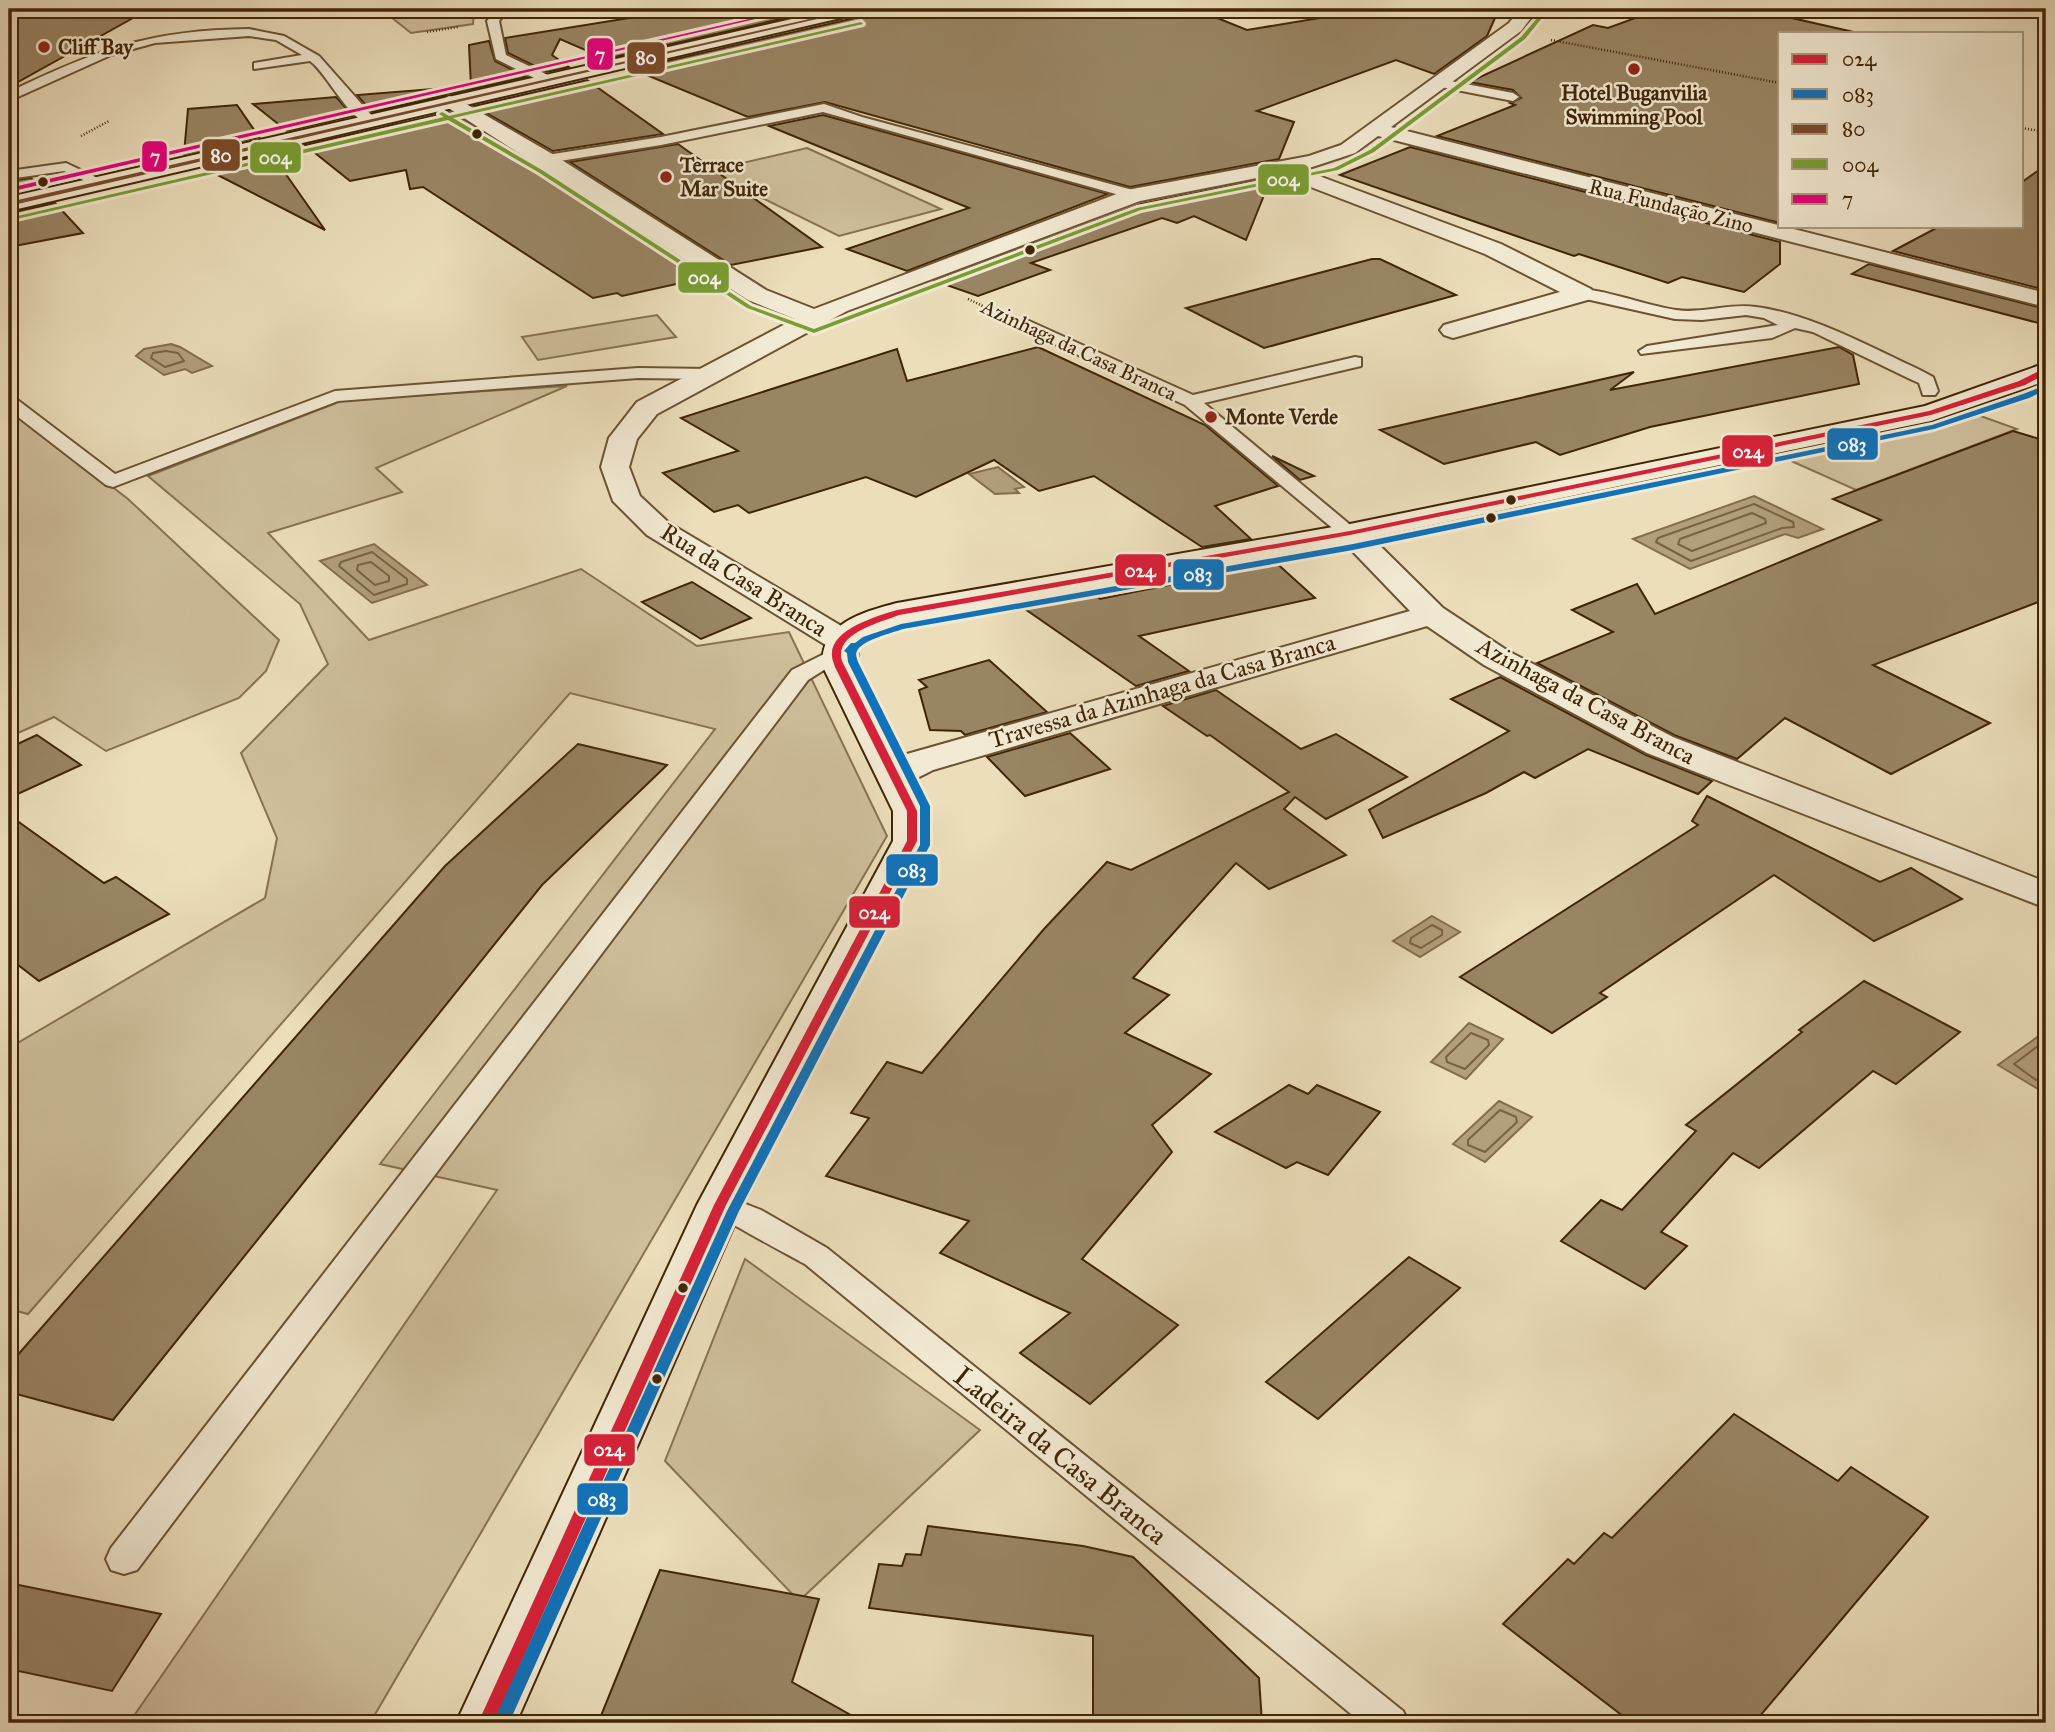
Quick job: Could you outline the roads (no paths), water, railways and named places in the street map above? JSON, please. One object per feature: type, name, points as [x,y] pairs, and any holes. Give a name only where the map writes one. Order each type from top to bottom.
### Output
[{"type":"street","points":[[9,204],[858,9]]},
{"type":"street","name":"Rua da Casa Branca","points":[[486,1723],[720,1205],[912,841],[912,811],[840,667],[839,647],[657,528],[628,500],[619,484],[615,467],[623,438],[647,408],[813,317],[1135,195],[1331,156],[1377,130],[1515,27],[1529,9]]},
{"type":"street","points":[[449,102],[547,159],[757,295],[813,317]]},
{"type":"street","name":"Rua Fundação Zino","points":[[1377,130],[2046,300]]},
{"type":"street","points":[[1279,168],[1493,249],[1582,295]]},
{"type":"street","points":[[1453,330],[1582,295]]},
{"type":"street","points":[[839,647],[859,627],[897,613],[1350,533],[1931,413],[2022,383],[2046,371]]},
{"type":"street","name":"Azinhaga da Casa Branca","points":[[1350,533],[1432,615],[1496,658],[1660,745],[2046,896]]},
{"type":"street","name":"Travessa da Azinhaga da Casa Branca","points":[[894,775],[920,762],[1350,636],[1432,615]]},
{"type":"lane","points":[[502,9],[493,17],[500,57],[548,80]]},
{"type":"lane","points":[[9,97],[66,68],[125,46],[227,32],[263,32],[280,37],[324,66],[360,115],[369,121]]},
{"type":"lane","points":[[258,66],[310,57]]},
{"type":"lane","points":[[1440,83],[1513,97]]},
{"type":"lane","points":[[547,159],[662,141],[824,108],[857,120],[1135,195]]},
{"type":"lane","points":[[9,175],[66,167],[101,183]]},
{"type":"lane","points":[[1582,295],[1596,295],[1690,316],[1754,310],[1819,329],[1927,381],[1929,391]]},
{"type":"lane","points":[[1647,351],[1772,333],[1787,327],[1784,320]]},
{"type":"lane","name":"Azinhaga da Casa Branca","points":[[1029,327],[1191,401],[1350,533]]},
{"type":"lane","name":"Azinhaga da Casa Branca","points":[[1191,401],[1355,362]]},
{"type":"lane","points":[[9,402],[113,481],[335,396],[638,373],[710,374]]},
{"type":"lane","points":[[124,1559],[800,676],[839,647]]},
{"type":"lane","name":"Ladeira da Casa Branca","points":[[720,1205],[750,1218],[816,1256],[1390,1723]]},
{"type":"water","points":[[171,344],[212,366],[192,373],[185,369],[164,375],[136,356],[144,349]]},
{"type":"water","points":[[998,467],[1024,487],[1015,489],[1019,493],[995,494],[969,474]]},
{"type":"water","points":[[1754,496],[1823,529],[1798,538],[1785,534],[1690,569],[1633,539]]},
{"type":"water","points":[[374,544],[427,585],[372,603],[320,561]]},
{"type":"water","points":[[1432,916],[1460,932],[1420,957],[1393,941]]},
{"type":"water","points":[[1469,1023],[1503,1039],[1466,1079],[1431,1062]]},
{"type":"water","points":[[2043,1033],[2046,1035],[2046,1083],[2038,1089],[1998,1065]]},
{"type":"water","points":[[1499,1101],[1532,1117],[1485,1162],[1453,1144]]},
{"type":"place","name":"Cliff Bay","points":[[44,47]]},
{"type":"place","name":"Hotel Buganvilia Swimming Pool","points":[[1634,69]]},
{"type":"place","name":"Terrace Mar Suite","points":[[666,177]]},
{"type":"place","name":"Monte Verde","points":[[1211,417]]}]
